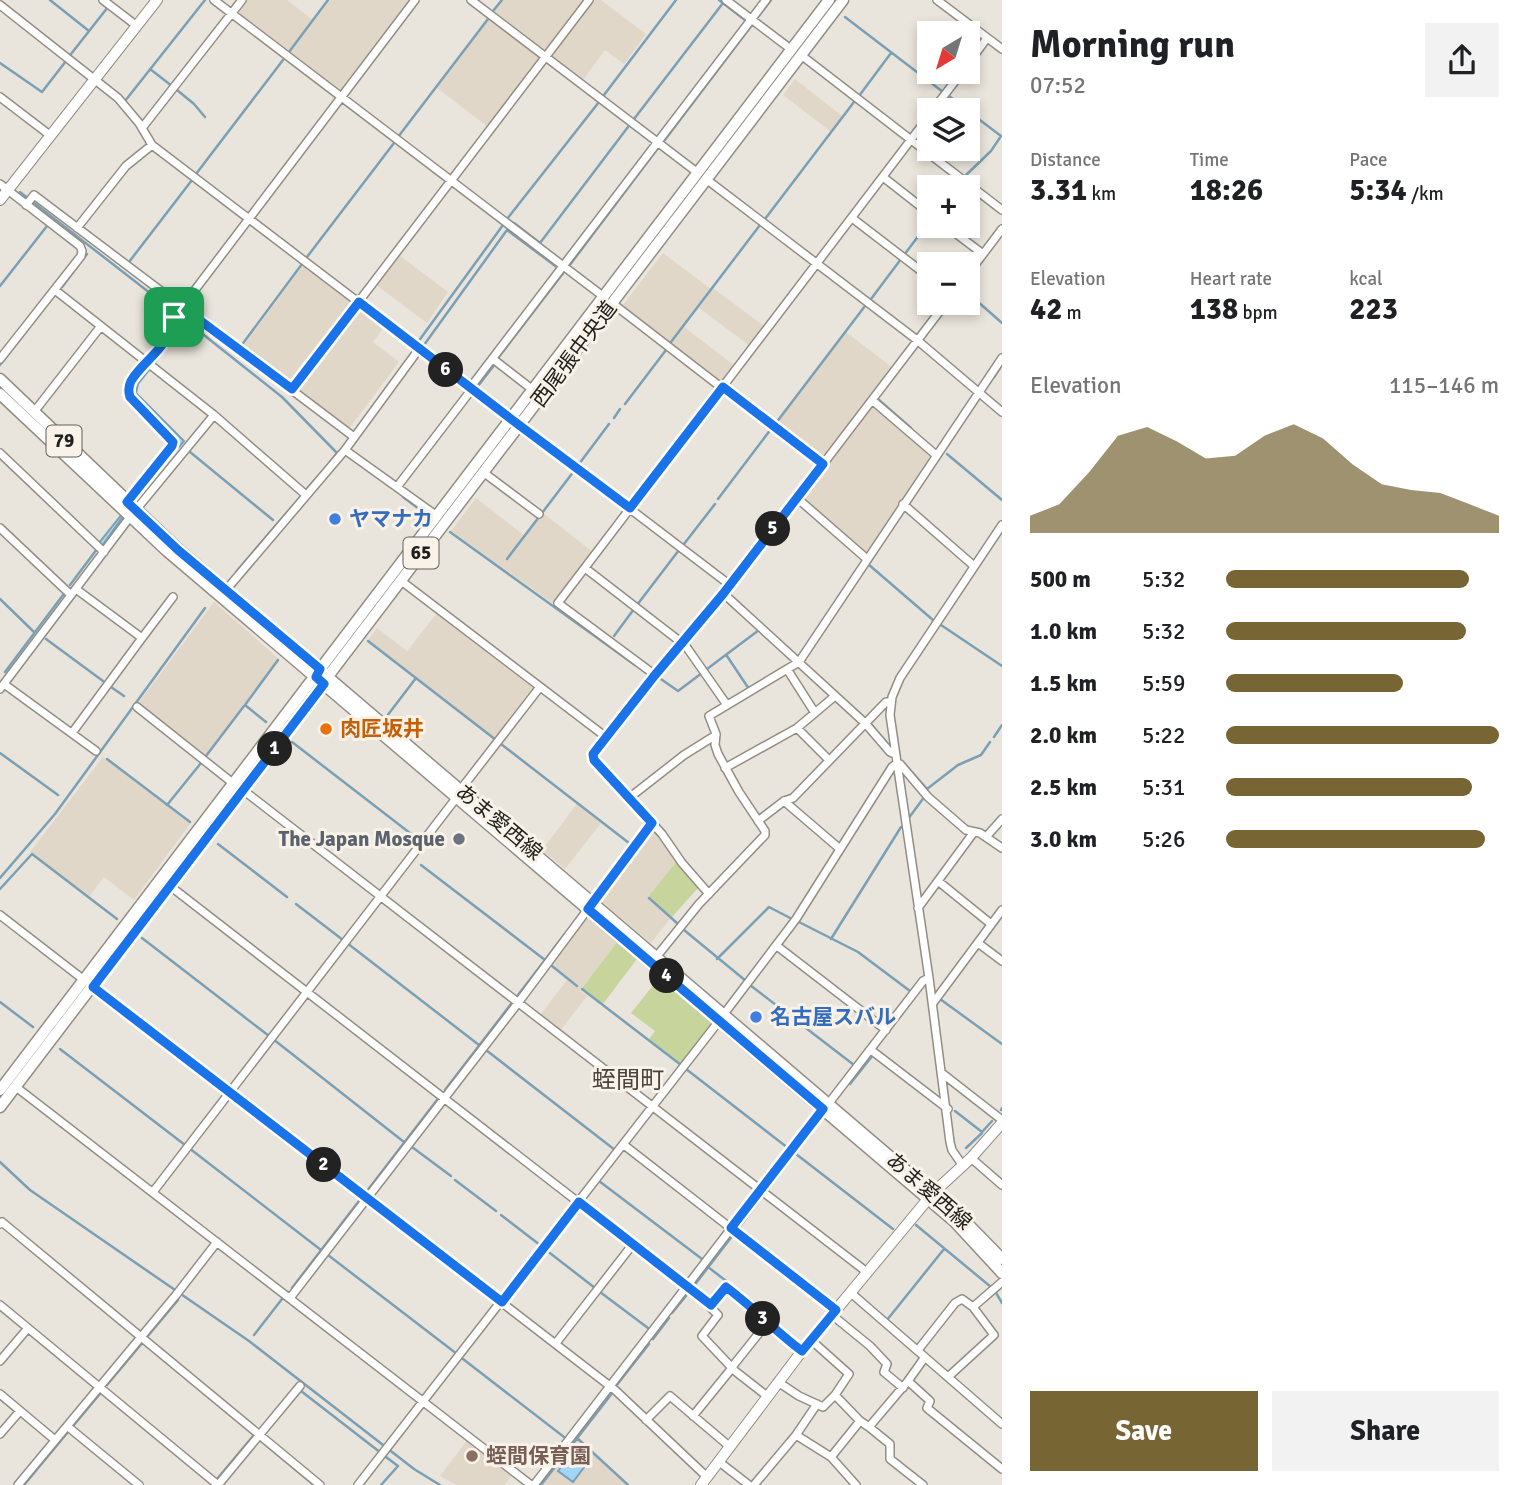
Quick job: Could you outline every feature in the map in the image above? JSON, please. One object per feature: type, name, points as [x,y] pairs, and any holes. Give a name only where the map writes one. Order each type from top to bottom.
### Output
[{"type":"main road","points":[[0,200],[4,187],[51,136],[157,0]]},
{"type":"main road","name":"西尾張中央道","points":[[89,983],[322,676],[437,516],[515,422],[796,52],[829,0]]},
{"type":"main road","name":"西尾張中央道","points":[[796,52],[843,0]]},
{"type":"main road","name":"西尾張中央道","points":[[322,676],[483,472],[533,390],[608,300]]},
{"type":"main road","name":"あま愛西線","points":[[0,379],[128,508],[226,590],[322,676]]},
{"type":"main road","name":"あま愛西線","points":[[0,394],[322,676],[930,1196],[1002,1273]]},
{"type":"main road","name":"西尾張中央道","points":[[0,1107],[6,1083],[170,886],[238,787]]},
{"type":"main road","name":"あま愛西線","points":[[590,905],[657,957],[721,1017]]},
{"type":"main road","points":[[704,1481],[766,1396],[930,1196],[967,1162],[1001,1125]]},
{"type":"main road","name":"あま愛西線","points":[[930,1196],[962,1218],[1002,1259]]},
{"type":"street","points":[[105,0],[137,26]]},
{"type":"street","points":[[214,0],[823,464]]},
{"type":"street","points":[[142,128],[242,0]]},
{"type":"street","points":[[96,751],[2,686],[104,552],[128,508],[172,446],[173,442],[130,397],[128,390],[131,382],[150,364],[179,311],[415,0]]},
{"type":"street","points":[[471,0],[917,340],[1002,412]]},
{"type":"street","points":[[292,389],[589,0]]},
{"type":"street","points":[[726,0],[1002,210]]},
{"type":"street","points":[[397,487],[766,0]]},
{"type":"street","points":[[937,0],[1002,49]]},
{"type":"street","points":[[0,5],[124,104],[152,145],[730,585]]},
{"type":"street","points":[[980,48],[987,38]]},
{"type":"street","points":[[942,98],[953,84]]},
{"type":"street","points":[[0,97],[51,136]]},
{"type":"street","points":[[655,675],[558,603],[917,133]]},
{"type":"street","points":[[77,228],[126,166],[152,145]]},
{"type":"street","points":[[883,177],[917,204]]},
{"type":"street","points":[[0,359],[81,256],[82,251],[80,246],[28,202],[4,187]]},
{"type":"street","points":[[28,202],[34,195],[179,311],[292,389],[354,437]]},
{"type":"street","points":[[852,218],[917,268]]},
{"type":"street","points":[[980,258],[1001,232]]},
{"type":"street","points":[[962,238],[983,254]]},
{"type":"street","points":[[55,290],[214,415],[306,495]]},
{"type":"street","points":[[709,894],[652,823],[594,760],[593,754],[723,594],[937,315]]},
{"type":"street","points":[[34,412],[102,326]]},
{"type":"street","points":[[226,590],[345,450],[419,349]]},
{"type":"street","points":[[657,957],[709,894],[765,835],[725,768],[715,745],[716,735],[709,716],[799,662],[1002,358]]},
{"type":"street","points":[[493,359],[533,390]]},
{"type":"street","points":[[872,400],[936,455]]},
{"type":"street","points":[[128,508],[214,415]]},
{"type":"street","points":[[345,450],[437,516]]},
{"type":"street","points":[[0,453],[104,552]]},
{"type":"street","points":[[483,472],[539,514]]},
{"type":"street","points":[[797,498],[867,559]]},
{"type":"street","points":[[903,505],[974,566]]},
{"type":"street","points":[[1002,525],[900,678],[891,702],[891,731],[933,1003],[952,1150],[1002,1185]]},
{"type":"street","points":[[0,528],[73,592],[142,638]]},
{"type":"street","points":[[585,568],[683,642],[727,705]]},
{"type":"street","points":[[400,580],[606,737]]},
{"type":"street","points":[[723,594],[865,723],[890,752],[895,754]]},
{"type":"street","points":[[72,733],[173,597]]},
{"type":"street","points":[[787,669],[815,713]]},
{"type":"street","points":[[153,1192],[540,687]]},
{"type":"street","points":[[725,768],[797,728],[835,696]]},
{"type":"street","points":[[758,821],[784,801],[793,798],[886,702],[891,702]]},
{"type":"street","points":[[136,707],[868,1273]]},
{"type":"street","points":[[797,728],[829,760]]},
{"type":"street","points":[[629,798],[684,755],[716,735]]},
{"type":"street","points":[[358,1485],[777,946],[892,767],[900,764],[928,797],[966,830],[986,836],[1002,848]]},
{"type":"street","points":[[784,801],[840,849]]},
{"type":"street","points":[[986,836],[1002,819]]},
{"type":"street","points":[[290,1298],[518,1003],[652,823]]},
{"type":"street","points":[[918,908],[974,832]]},
{"type":"street","points":[[938,881],[991,924]]},
{"type":"street","points":[[170,886],[711,1305],[718,1315],[702,1336],[732,1368],[766,1396]]},
{"type":"street","points":[[933,1003],[1002,910]]},
{"type":"street","points":[[0,915],[610,1386],[704,1481]]},
{"type":"street","points":[[978,943],[1002,961]]},
{"type":"street","points":[[777,946],[886,1030]]},
{"type":"street","points":[[6,1083],[153,1192],[533,1485],[923,981],[929,978]]},
{"type":"street","points":[[871,1050],[948,1109]]},
{"type":"street","points":[[943,1074],[1001,1125]]},
{"type":"street","points":[[624,1145],[834,1313],[887,1364],[884,1372],[930,1401],[927,1408],[1002,1469]]},
{"type":"street","points":[[0,1224],[2,1222],[320,1485]]},
{"type":"street","points":[[18,1485],[218,1242]]},
{"type":"street","points":[[556,1343],[633,1244]]},
{"type":"street","points":[[973,1307],[1002,1282]]},
{"type":"street","points":[[711,1305],[726,1287],[802,1351]]},
{"type":"street","points":[[851,1293],[1002,1423]]},
{"type":"street","points":[[918,1350],[955,1303],[962,1299],[973,1307],[994,1335],[948,1377]]},
{"type":"street","points":[[0,1305],[218,1485],[300,1386]]},
{"type":"street","points":[[693,1416],[767,1323]]},
{"type":"street","points":[[0,1362],[28,1328]]},
{"type":"street","points":[[778,1382],[823,1407],[835,1395],[849,1374],[811,1340]]},
{"type":"street","points":[[869,1427],[906,1385],[925,1357]]},
{"type":"street","points":[[0,1394],[55,1440]]},
{"type":"street","points":[[835,1395],[860,1421],[890,1444],[890,1459],[923,1485]]},
{"type":"street","points":[[646,1420],[670,1396],[729,1446]]},
{"type":"street","points":[[718,1461],[751,1485],[796,1435],[817,1404]]},
{"type":"street","points":[[0,1434],[20,1411]]},
{"type":"street","points":[[831,1457],[860,1421]]},
{"type":"street","points":[[67,1426],[139,1485]]},
{"type":"street","points":[[796,1435],[831,1457],[856,1485]]},
{"type":"street","points":[[841,1485],[848,1476]]},
{"type":"street","points":[[122,1485],[127,1477]]},
{"type":"shaded area","points":[[246,0],[287,0],[313,20],[288,52],[238,15]]},
{"type":"shaded area","points":[[330,0],[412,0],[342,91],[289,54]]},
{"type":"shaded area","points":[[503,0],[584,0],[546,50],[543,50],[493,13]]},
{"type":"shaded area","points":[[592,0],[601,0],[646,34],[624,64],[605,50],[583,80],[552,57],[551,53]]},
{"type":"shaded area","points":[[489,19],[539,56],[540,60],[488,127],[437,88]]},
{"type":"shaded area","points":[[795,79],[842,116],[830,131],[783,95]]},
{"type":"shaded area","points":[[663,253],[711,289],[670,343],[623,305]]},
{"type":"shaded area","points":[[399,255],[448,292],[427,323],[376,285]]},
{"type":"shaded area","points":[[304,264],[353,301],[353,306],[291,385],[242,348]]},
{"type":"shaded area","points":[[713,288],[764,326],[750,346],[699,308]]},
{"type":"shaded area","points":[[358,309],[362,309],[385,326],[373,342],[399,362],[349,429],[296,389]]},
{"type":"shaded area","points":[[684,327],[735,366],[724,380],[720,381],[671,344]]},
{"type":"shaded area","points":[[846,332],[893,368],[821,459],[776,425]]},
{"type":"shaded area","points":[[872,407],[930,454],[930,458],[868,552],[864,552],[803,500]]},
{"type":"shaded area","points":[[476,498],[525,536],[543,513],[594,553],[554,604],[451,531]]},
{"type":"shaded area","points":[[214,602],[279,659],[204,757],[137,705]]},
{"type":"shaded area","points":[[437,613],[536,688],[497,740],[368,640],[377,628],[407,651]]},
{"type":"shaded area","points":[[103,757],[190,824],[134,900],[104,877],[89,897],[30,852]]},
{"type":"shaded area","points":[[577,804],[601,823],[565,869],[542,850]]},
{"type":"shaded area","points":[[653,829],[677,861],[648,899],[670,919],[651,943],[601,901],[601,896]]},
{"type":"shaded area","points":[[586,919],[591,919],[617,942],[580,990],[587,996],[560,1031],[540,1015],[567,980],[576,987],[578,985],[552,964]]},
{"type":"shaded area","name":"蛭間保育園","points":[[468,1439],[513,1474],[505,1485],[456,1485],[440,1476]]},
{"type":"shaded area","points":[[577,1440],[626,1485],[542,1485]]},
{"type":"green space","points":[[677,861],[699,887],[672,917],[649,896]]},
{"type":"green space","points":[[617,942],[637,959],[603,1004],[582,988]]},
{"type":"green space","points":[[659,978],[712,1023],[712,1027],[682,1065],[649,1039],[655,1031],[631,1013]]},
{"type":"water","points":[[180,313],[187,318],[185,325],[138,384],[136,393],[184,441],[134,501],[102,546],[99,543],[177,445],[176,438],[134,399],[131,389],[181,323],[178,316]]},
{"type":"water","points":[[577,1447],[591,1458],[573,1482],[558,1471]]},
{"type":"waterway","points":[[50,0],[89,31]]},
{"type":"waterway","points":[[125,101],[205,0]]},
{"type":"waterway","points":[[289,52],[328,0]]},
{"type":"waterway","points":[[493,11],[502,0]]},
{"type":"waterway","points":[[604,95],[676,0]]},
{"type":"waterway","points":[[719,0],[745,20]]},
{"type":"waterway","points":[[758,17],[771,0]]},
{"type":"waterway","points":[[634,119],[723,3]]},
{"type":"waterway","points":[[71,54],[108,7]]},
{"type":"waterway","points":[[845,17],[943,92]]},
{"type":"waterway","points":[[398,137],[488,19]]},
{"type":"waterway","points":[[664,141],[752,25]]},
{"type":"waterway","points":[[859,96],[891,53]]},
{"type":"waterway","points":[[196,174],[283,60]]},
{"type":"waterway","points":[[0,63],[42,92],[66,61]]},
{"type":"waterway","points":[[150,69],[172,86]]},
{"type":"waterway","points":[[177,90],[205,117]]},
{"type":"waterway","points":[[507,219],[599,102]]},
{"type":"waterway","points":[[765,219],[854,102]]},
{"type":"waterway","points":[[980,120],[1001,136]]},
{"type":"waterway","points":[[514,223],[540,243],[628,127]]},
{"type":"waterway","points":[[966,175],[991,151],[1001,136]]},
{"type":"waterway","points":[[307,257],[394,143]]},
{"type":"waterway","points":[[569,266],[658,148]]},
{"type":"waterway","points":[[129,262],[192,180]]},
{"type":"waterway","points":[[20,192],[177,314]]},
{"type":"waterway","points":[[418,342],[503,225]]},
{"type":"waterway","points":[[671,342],[760,225]]},
{"type":"waterway","points":[[0,286],[47,226]]},
{"type":"waterway","points":[[424,345],[507,230],[558,268]]},
{"type":"waterway","points":[[904,255],[917,238]]},
{"type":"waterway","points":[[62,287],[87,254]]},
{"type":"waterway","points":[[871,299],[901,259]]},
{"type":"waterway","points":[[241,346],[302,264]]},
{"type":"waterway","points":[[498,358],[564,272]]},
{"type":"waterway","points":[[0,365],[54,296]]},
{"type":"waterway","points":[[980,304],[1002,323]]},
{"type":"waterway","points":[[776,423],[865,306]]},
{"type":"waterway","points":[[185,320],[282,397],[337,453],[330,462]]},
{"type":"waterway","points":[[625,404],[666,350]]},
{"type":"waterway","points":[[478,386],[495,364]]},
{"type":"waterway","points":[[994,377],[1002,365]]},
{"type":"waterway","points":[[879,400],[911,428]]},
{"type":"waterway","points":[[614,418],[620,409]]},
{"type":"waterway","points":[[579,464],[609,424]]},
{"type":"waterway","points":[[718,499],[771,429]]},
{"type":"waterway","points":[[190,452],[273,520]]},
{"type":"waterway","points":[[947,454],[1002,500]]},
{"type":"waterway","points":[[305,491],[326,467]]},
{"type":"waterway","points":[[507,559],[574,471]]},
{"type":"waterway","points":[[236,572],[302,495]]},
{"type":"waterway","points":[[403,497],[426,514]]},
{"type":"waterway","points":[[684,544],[715,504]]},
{"type":"waterway","points":[[450,532],[635,665]]},
{"type":"waterway","points":[[70,585],[97,549]]},
{"type":"waterway","points":[[637,605],[679,550]]},
{"type":"waterway","points":[[868,564],[933,620]]},
{"type":"waterway","points":[[5,672],[63,595]]},
{"type":"waterway","points":[[0,599],[34,632]]},
{"type":"waterway","points":[[0,878],[55,814],[205,608]]},
{"type":"waterway","points":[[614,636],[634,609]]},
{"type":"waterway","points":[[941,625],[1002,666]]},
{"type":"waterway","points":[[707,669],[759,630]]},
{"type":"waterway","points":[[46,639],[103,681]]},
{"type":"waterway","points":[[368,641],[496,740]]},
{"type":"waterway","points":[[727,656],[749,689]]},
{"type":"waterway","points":[[266,722],[245,705],[278,660]]},
{"type":"waterway","points":[[630,793],[599,760],[599,753],[658,677],[678,691],[702,673]]},
{"type":"waterway","points":[[387,716],[416,678]]},
{"type":"waterway","points":[[111,687],[124,696]]},
{"type":"waterway","points":[[206,756],[244,706]]},
{"type":"waterway","points":[[870,723],[888,744]]},
{"type":"waterway","points":[[994,737],[1002,725]]},
{"type":"waterway","points":[[292,742],[419,840],[408,855]]},
{"type":"waterway","points":[[902,761],[927,789],[958,765],[981,755],[990,742]]},
{"type":"waterway","points":[[501,744],[629,843]]},
{"type":"waterway","points":[[0,753],[58,795]]},
{"type":"waterway","points":[[107,759],[190,822]]},
{"type":"waterway","points":[[167,805],[201,763]]},
{"type":"waterway","points":[[908,819],[925,796]]},
{"type":"waterway","points":[[637,801],[647,812]]},
{"type":"waterway","points":[[652,817],[659,825]]},
{"type":"waterway","points":[[831,939],[901,827]]},
{"type":"waterway","points":[[218,844],[287,897]]},
{"type":"waterway","points":[[0,889],[32,854],[117,919]]},
{"type":"waterway","points":[[421,865],[545,960],[518,995]]},
{"type":"waterway","points":[[649,898],[678,924]]},
{"type":"waterway","points":[[296,904],[343,940]]},
{"type":"waterway","points":[[717,959],[769,907],[794,920]]},
{"type":"waterway","points":[[797,921],[858,952],[910,991]]},
{"type":"waterway","points":[[684,930],[746,981]]},
{"type":"waterway","points":[[545,960],[564,935]]},
{"type":"waterway","points":[[142,938],[269,1036]]},
{"type":"waterway","points":[[347,943],[479,1045]]},
{"type":"waterway","points":[[552,966],[577,986]]},
{"type":"waterway","points":[[750,985],[854,1065]]},
{"type":"waterway","points":[[582,989],[681,1065]]},
{"type":"waterway","points":[[940,999],[1002,1044]]},
{"type":"waterway","points":[[0,1002],[33,1027]]},
{"type":"waterway","points":[[445,1090],[511,1004]]},
{"type":"waterway","points":[[273,1039],[404,1142]]},
{"type":"waterway","points":[[60,1049],[185,1145]]},
{"type":"waterway","points":[[486,1050],[615,1150]]},
{"type":"waterway","points":[[878,1051],[917,1081]]},
{"type":"waterway","points":[[850,1084],[873,1055]]},
{"type":"waterway","points":[[686,1069],[788,1148]]},
{"type":"waterway","points":[[367,1191],[437,1100]]},
{"type":"waterway","points":[[955,1111],[982,1132],[992,1121]]},
{"type":"waterway","points":[[966,1148],[982,1133]]},
{"type":"waterway","points":[[768,1189],[810,1135]]},
{"type":"waterway","points":[[412,1147],[451,1176]]},
{"type":"waterway","points":[[189,1148],[321,1250]]},
{"type":"waterway","points":[[796,1154],[893,1229]]},
{"type":"waterway","points":[[0,1162],[30,1190],[249,1341],[414,1469],[440,1485]]},
{"type":"waterway","points":[[455,1180],[496,1211]]},
{"type":"waterway","points":[[599,1181],[702,1259]]},
{"type":"waterway","points":[[738,1229],[762,1197]]},
{"type":"waterway","points":[[292,1288],[359,1201]]},
{"type":"waterway","points":[[501,1215],[540,1245]]},
{"type":"waterway","points":[[916,1225],[991,1287]]},
{"type":"waterway","points":[[693,1287],[733,1235]]},
{"type":"waterway","points":[[887,1320],[944,1249]]},
{"type":"waterway","points":[[546,1250],[595,1288]]},
{"type":"waterway","points":[[328,1255],[457,1354]]},
{"type":"waterway","points":[[708,1267],[756,1304],[768,1318]]},
{"type":"waterway","points":[[672,1313],[690,1291]]},
{"type":"waterway","points":[[995,1291],[1002,1303]]},
{"type":"waterway","points":[[600,1292],[648,1328]]},
{"type":"waterway","points":[[254,1335],[282,1299]]},
{"type":"waterway","points":[[147,1337],[178,1300]]},
{"type":"waterway","points":[[653,1339],[669,1318]]},
{"type":"waterway","points":[[107,1385],[143,1342]]},
{"type":"waterway","points":[[616,1386],[649,1344]]},
{"type":"waterway","points":[[463,1359],[564,1437]]},
{"type":"waterway","points":[[301,1391],[381,1453]]},
{"type":"waterway","points":[[541,1485],[613,1392]]},
{"type":"waterway","points":[[73,1426],[99,1395]]},
{"type":"waterway","points":[[0,1399],[15,1411]]},
{"type":"waterway","points":[[24,1485],[68,1432]]},
{"type":"waterway","points":[[217,1479],[254,1435]]},
{"type":"waterway","points":[[577,1438],[628,1485]]},
{"type":"waterway","points":[[265,1444],[314,1485]]},
{"type":"waterway","points":[[381,1485],[398,1466],[386,1457]]},
{"type":"place","name":"ヤマナカ","points":[[335,519]]},
{"type":"place","name":"肉匠坂井","points":[[326,729]]},
{"type":"place","name":"The Japan Mosque","points":[[459,839]]},
{"type":"place","name":"名古屋スバル","points":[[756,1017]]},
{"type":"place","name":"蛭間保育園","points":[[472,1456]]},
{"type":"district","name":"蛭間町","points":[[628,1080]]},
{"type":"route","points":[[359,302],[630,508],[723,387],[823,464],[723,594],[593,754],[594,760],[652,823],[588,909],[823,1109],[731,1228],[836,1310],[802,1351],[726,1287],[711,1305],[579,1202],[502,1302],[93,987],[324,684],[316,677],[320,669],[178,550],[127,502],[172,446],[170,438],[130,397],[128,390],[131,382],[163,344],[174,317],[182,307],[292,389],[359,302]]}]
